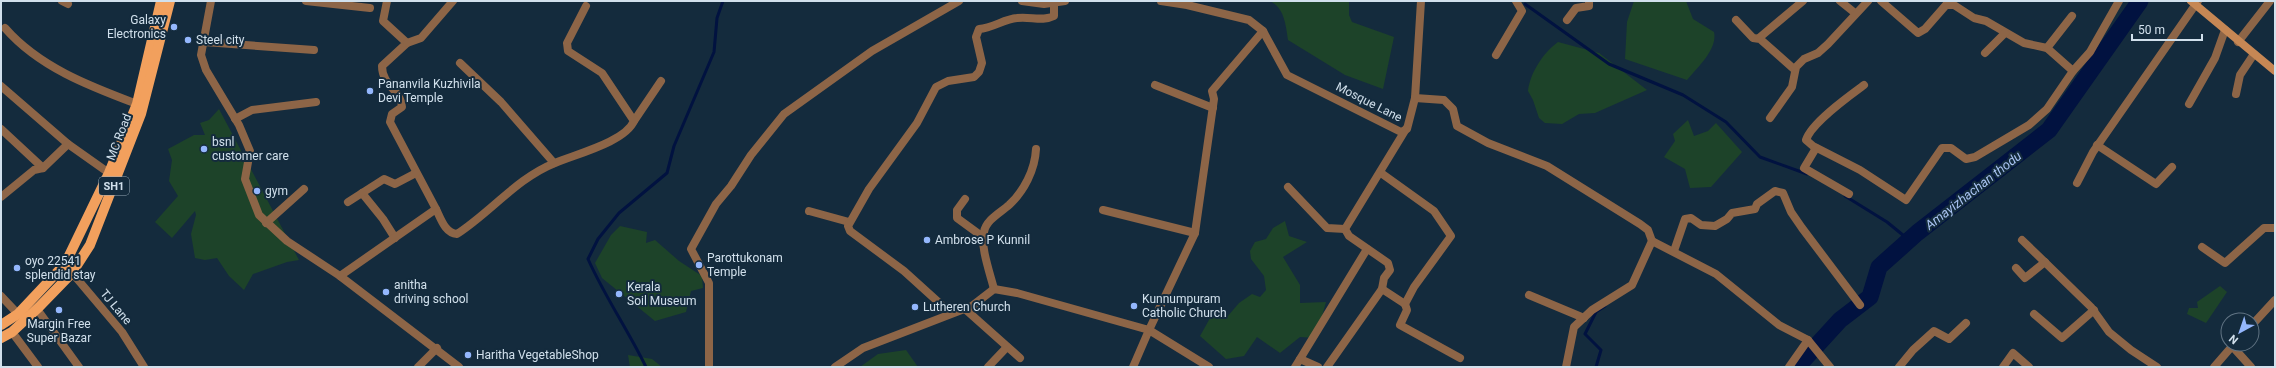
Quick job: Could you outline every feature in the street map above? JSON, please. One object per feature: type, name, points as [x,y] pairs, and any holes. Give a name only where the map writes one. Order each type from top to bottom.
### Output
[{"type":"main road","name":"MC Road","points":[[1,325],[18,314],[65,264],[109,172],[137,104],[161,1]]},
{"type":"main road","name":"MC Road","points":[[1,338],[12,332],[72,273],[90,245],[141,114],[170,1]]},
{"type":"main road","points":[[2194,2],[2238,42],[2275,71]]},
{"type":"street","points":[[211,1],[201,55],[206,70],[235,119],[250,151],[245,179],[253,203],[266,223],[287,240],[340,276],[437,348],[459,367]]},
{"type":"street","points":[[306,1],[370,8]]},
{"type":"street","points":[[387,1],[383,21],[407,43]]},
{"type":"street","points":[[453,1],[425,35],[413,42],[407,43],[382,66],[382,75],[402,101],[402,107],[392,114],[390,122],[445,227],[451,233],[457,234],[478,220],[519,184],[554,163],[590,150],[627,132],[661,81]]},
{"type":"street","points":[[709,367],[708,283],[691,249],[716,204],[731,186],[751,155],[788,110],[872,51],[958,1]]},
{"type":"street","points":[[1022,1],[1054,3],[1064,1]]},
{"type":"street","name":"Mosque Lane","points":[[1161,1],[1187,5],[1249,20],[1263,31],[1287,75],[1401,132],[1407,129],[1415,98],[1421,1]]},
{"type":"street","points":[[1516,1],[1522,11]]},
{"type":"street","points":[[1496,55],[1522,11],[1523,1]]},
{"type":"street","points":[[1567,20],[1576,8],[1588,6],[1589,1]]},
{"type":"street","points":[[1840,1],[1855,13]]},
{"type":"street","points":[[1770,118],[1792,87],[1795,70],[1804,59],[1818,53],[1828,44],[1855,13],[1868,1]]},
{"type":"street","points":[[1881,1],[1918,33],[1925,29],[1946,5],[1951,3],[1974,18],[1986,21],[2024,43],[2047,48],[2074,71]]},
{"type":"street","points":[[1864,85],[1840,102],[1809,133],[1806,141],[1816,148],[1860,170],[1906,200],[1942,148],[1951,148],[1966,159],[1974,157],[2029,125],[2047,108],[2090,52],[2119,1]]},
{"type":"street","points":[[2238,42],[2270,1]]},
{"type":"street","points":[[1759,38],[1798,2]]},
{"type":"street","points":[[2078,183],[2097,145],[2194,2]]},
{"type":"street","points":[[1020,358],[965,309],[946,309],[898,266],[850,231],[850,222],[884,168],[917,123],[936,86],[948,81],[974,77],[979,72],[982,64],[976,37],[979,30],[990,28],[1018,18],[1038,19],[1054,16],[1054,3]]},
{"type":"street","points":[[586,6],[567,43],[568,51],[602,72],[634,121]]},
{"type":"street","points":[[2047,48],[2072,16]]},
{"type":"street","points":[[1736,20],[1753,38],[1759,38],[1795,70]]},
{"type":"street","points":[[5,28],[18,43],[53,67],[97,89],[137,104]]},
{"type":"street","points":[[2189,104],[2215,58],[2225,30]]},
{"type":"street","points":[[1133,367],[1195,233],[1214,99],[1212,91],[1263,31]]},
{"type":"street","points":[[1985,53],[2005,33]]},
{"type":"street","points":[[204,42],[314,50]]},
{"type":"street","points":[[2236,94],[2240,75],[2254,54]]},
{"type":"street","points":[[460,63],[502,102],[554,163]]},
{"type":"street","points":[[1155,85],[1212,108]]},
{"type":"street","points":[[1,86],[68,144],[109,172]]},
{"type":"street","points":[[1415,98],[1444,100],[1453,109],[1457,126],[1488,143],[1547,166],[1569,178],[1648,230],[1652,242],[1632,285],[1592,310],[1574,327],[1566,367]]},
{"type":"street","points":[[235,119],[252,110],[316,102]]},
{"type":"street","points":[[1,129],[43,168]]},
{"type":"street","points":[[1345,229],[1407,129]]},
{"type":"street","points":[[1,197],[34,170],[43,168],[68,144]]},
{"type":"street","points":[[2097,145],[2156,184],[2172,167]]},
{"type":"street","points":[[1816,148],[1804,168],[1849,194]]},
{"type":"street","points":[[994,289],[983,237],[985,228],[990,221],[1022,191],[1035,162],[1036,149]]},
{"type":"street","points":[[348,202],[384,179],[395,184],[416,173]]},
{"type":"street","points":[[1381,173],[1434,212],[1451,236],[1414,287],[1405,304],[1406,310],[1400,325],[1460,358]]},
{"type":"street","points":[[1288,187],[1327,228],[1345,229]]},
{"type":"street","points":[[266,223],[304,189]]},
{"type":"street","points":[[1674,251],[1685,219],[1691,218],[1701,225],[1715,226],[1727,219],[1732,213],[1755,209],[1757,204],[1775,191],[1784,193],[1791,212],[1860,305]]},
{"type":"street","points":[[362,193],[383,219],[395,238]]},
{"type":"street","points":[[965,199],[957,210],[957,218],[983,237]]},
{"type":"street","points":[[340,276],[436,209]]},
{"type":"street","points":[[1103,210],[1195,233]]},
{"type":"street","points":[[808,211],[850,222]]},
{"type":"street","points":[[2202,247],[2225,263],[2264,228],[2275,228]]},
{"type":"street","points":[[1327,367],[1382,289],[1390,267],[1388,263],[1349,236],[1345,229]]},
{"type":"street","points":[[2022,240],[2094,310],[2109,332],[2131,350],[2157,367]]},
{"type":"street","points":[[1652,242],[1674,251],[1716,274],[1779,325],[1808,340],[1820,352],[1830,367]]},
{"type":"street","points":[[1295,367],[1367,249]]},
{"type":"street","points":[[2016,268],[2025,278],[2045,262]]},
{"type":"street","name":"TJ Lane","points":[[65,264],[122,332],[144,367]]},
{"type":"street","points":[[835,367],[863,348],[965,309],[994,289],[1017,293],[1149,330],[1209,367]]},
{"type":"street","points":[[1382,289],[1405,304]]},
{"type":"street","points":[[1529,295],[1584,318]]},
{"type":"street","points":[[1,296],[18,314]]},
{"type":"street","points":[[2260,316],[2275,300]]},
{"type":"street","points":[[37,309],[80,367]]},
{"type":"street","points":[[2034,314],[2062,338],[2094,310]]},
{"type":"street","points":[[1899,367],[1913,350],[1934,331],[1949,339],[1966,323]]},
{"type":"street","points":[[12,332],[38,367]]},
{"type":"street","points":[[1789,367],[1808,340]]},
{"type":"street","points":[[988,367],[1007,347]]},
{"type":"street","points":[[418,367],[437,348]]},
{"type":"street","points":[[2214,367],[2227,352]]},
{"type":"street","points":[[2239,352],[2251,367]]},
{"type":"street","points":[[2003,367],[2013,353],[2029,367]]},
{"type":"street","points":[[1300,359],[1318,367]]},
{"type":"green space","points":[[1269,1],[1349,1],[1349,15],[1352,22],[1394,37],[1383,89],[1345,75],[1288,40],[1285,23],[1281,12],[1278,7]]},
{"type":"green space","points":[[1634,1],[1686,1],[1693,19],[1714,32],[1713,45],[1710,51],[1706,58],[1687,80],[1625,59],[1627,22]]},
{"type":"green space","points":[[1558,42],[1599,53],[1647,90],[1595,113],[1579,114],[1562,124],[1545,123],[1539,118],[1533,100],[1528,91],[1529,84],[1534,70],[1542,58]]},
{"type":"green space","points":[[219,109],[299,260],[287,262],[253,274],[244,290],[229,276],[217,258],[205,260],[195,258],[191,234],[196,215],[195,211],[172,238],[155,222],[178,196],[169,181],[172,160],[168,149],[194,135],[205,135],[200,123],[209,120]]},
{"type":"green space","points":[[1688,120],[1694,136],[1708,131],[1716,123],[1742,152],[1711,187],[1690,188],[1685,169],[1664,157],[1675,141],[1673,134]]},
{"type":"green space","points":[[1285,221],[1289,236],[1307,242],[1283,257],[1300,285],[1300,303],[1326,302],[1316,338],[1300,337],[1280,353],[1257,337],[1244,356],[1226,359],[1200,336],[1214,311],[1227,317],[1239,303],[1252,294],[1260,297],[1266,290],[1264,276],[1251,259],[1250,251],[1255,242],[1266,239],[1273,228]]},
{"type":"green space","points":[[620,226],[647,232],[646,243],[655,240],[679,261],[702,276],[703,288],[691,291],[686,312],[655,321],[602,278],[595,263],[611,235]]},
{"type":"green space","points":[[2220,286],[2227,292],[2206,323],[2187,314],[2189,308],[2198,308],[2197,302]]},
{"type":"green space","points":[[906,350],[918,367],[860,367],[878,354]]},
{"type":"green space","points":[[628,355],[652,359],[662,367],[630,367]]},
{"type":"waterway","points":[[646,367],[588,259],[598,239],[619,213],[667,173],[674,146],[714,52],[717,18],[723,1]]},
{"type":"waterway","name":"Amayizhachan thodu","points":[[1797,367],[1840,320],[1870,297],[1879,267],[1917,233],[2049,130],[2140,1]]},
{"type":"waterway","points":[[1525,4],[1609,64],[1683,95],[1726,122],[1760,157],[1807,174]]},
{"type":"waterway","points":[[1845,196],[1887,222],[1909,240]]},
{"type":"waterway","points":[[1596,367],[1601,350],[1585,334],[1596,312],[1605,306]]},
{"type":"place","name":"Galaxy Electronics","points":[[174,27]]},
{"type":"place","name":"Steel city","points":[[188,40]]},
{"type":"place","name":"Pananvila Kuzhivila Devi Temple","points":[[370,91]]},
{"type":"place","name":"bsnl customer care","points":[[204,149]]},
{"type":"place","name":"gym","points":[[257,191]]},
{"type":"place","name":"Ambrose P Kunnil","points":[[927,240]]},
{"type":"place","name":"Parottukonam Temple","points":[[699,265]]},
{"type":"place","name":"oyo 22541 splendid stay","points":[[17,268]]},
{"type":"place","name":"anitha driving school","points":[[386,292]]},
{"type":"place","name":"Kerala Soil Museum","points":[[619,294]]},
{"type":"place","name":"Kunnumpuram Catholic Church","points":[[1134,306]]},
{"type":"place","name":"Lutheren Church","points":[[915,307]]},
{"type":"place","name":"Margin Free Super Bazar","points":[[59,310]]},
{"type":"place","name":"Haritha VegetableShop","points":[[468,355]]}]
